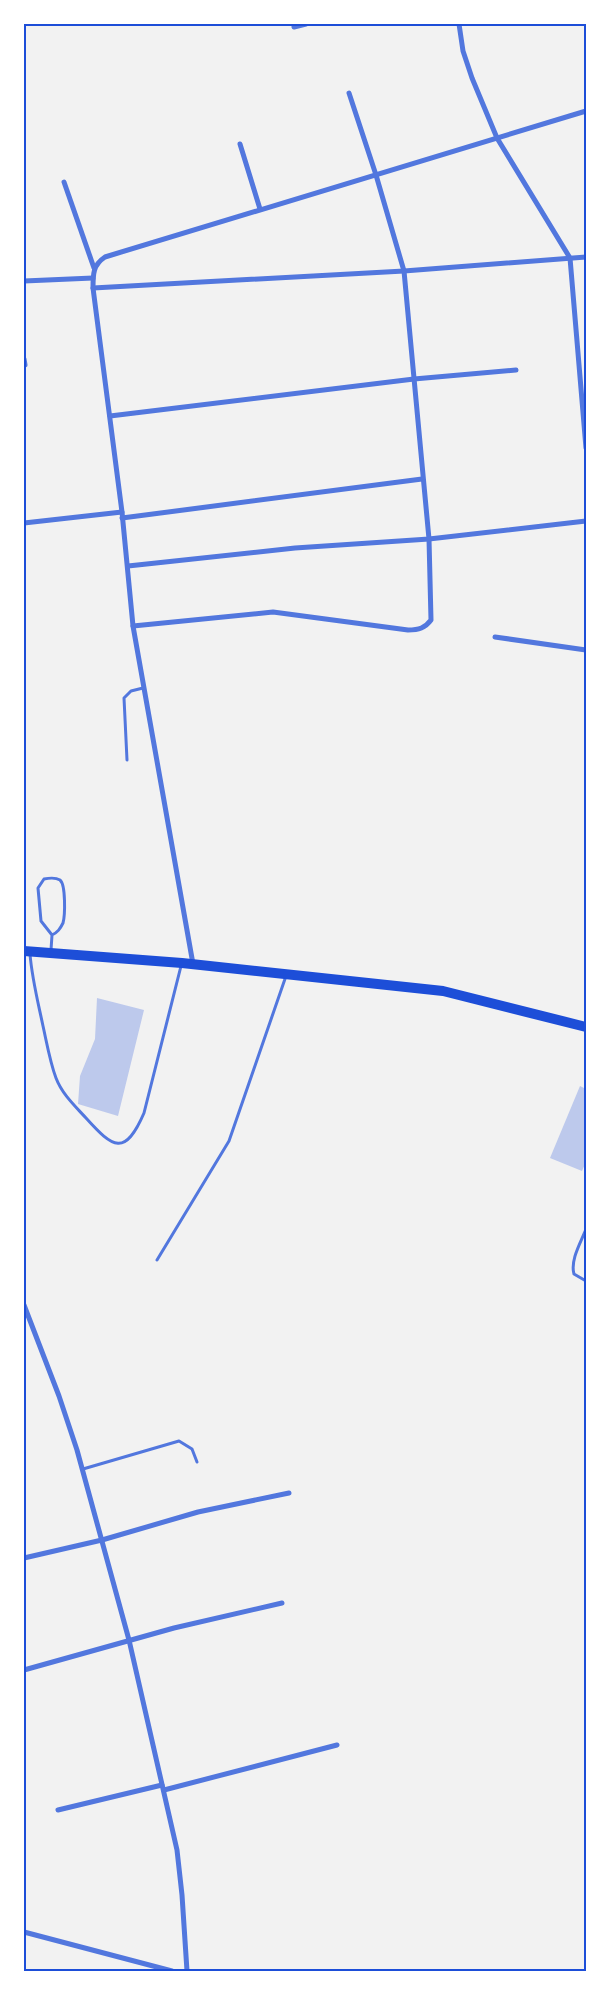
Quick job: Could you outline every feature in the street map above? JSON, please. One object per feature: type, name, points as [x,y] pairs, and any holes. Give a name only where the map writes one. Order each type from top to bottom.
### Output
[{"type":"main road","points":[[26,951],[182,963],[443,991],[586,1027]]},
{"type":"street","points":[[294,28],[306,24]]},
{"type":"street","points":[[459,24],[463,51],[497,138],[570,258],[586,448]]},
{"type":"street","points":[[133,626],[273,612],[418,630],[426,626],[431,620],[429,539],[404,271],[376,175],[349,94]]},
{"type":"street","points":[[193,965],[133,626],[122,515],[93,288],[94,268],[98,261],[105,257],[586,111]]},
{"type":"street","points":[[240,144],[260,209]]},
{"type":"street","points":[[64,182],[94,268]]},
{"type":"street","points":[[93,288],[404,271],[586,257]]},
{"type":"street","points":[[24,280],[93,278]]},
{"type":"street","points":[[110,416],[414,379],[516,370]]},
{"type":"street","points":[[24,524],[122,515],[422,479]]},
{"type":"street","points":[[128,566],[295,548],[429,539],[586,521]]},
{"type":"street","points":[[495,637],[586,650]]},
{"type":"street","points":[[24,1304],[59,1396],[82,1469],[129,1640],[177,1850],[187,1971]]},
{"type":"street","points":[[24,1558],[102,1540],[198,1512],[289,1493]]},
{"type":"street","points":[[24,1670],[129,1640],[282,1603]]},
{"type":"street","points":[[58,1810],[163,1788],[337,1745]]},
{"type":"street","points":[[24,1932],[172,1971]]},
{"type":"lane","points":[[127,760],[124,698],[131,691],[143,688]]},
{"type":"lane","points":[[51,953],[52,935],[41,921],[38,888],[44,879],[54,878],[60,880],[63,885],[65,915],[59,931],[52,935]]},
{"type":"lane","points":[[26,951],[57,1081],[66,1096],[102,1135],[111,1143],[119,1144],[128,1141],[136,1132],[144,1113],[182,963]]},
{"type":"lane","points":[[157,1260],[229,1141],[287,975]]},
{"type":"lane","points":[[586,1229],[573,1269],[574,1274],[586,1281]]},
{"type":"lane","points":[[82,1469],[179,1441],[192,1449],[197,1462]]},
{"type":"building","points":[[97,998],[144,1010],[118,1116],[78,1104],[80,1076],[95,1039]]},
{"type":"building","points":[[580,1086],[586,1089],[586,1162],[582,1171],[550,1158]]}]
